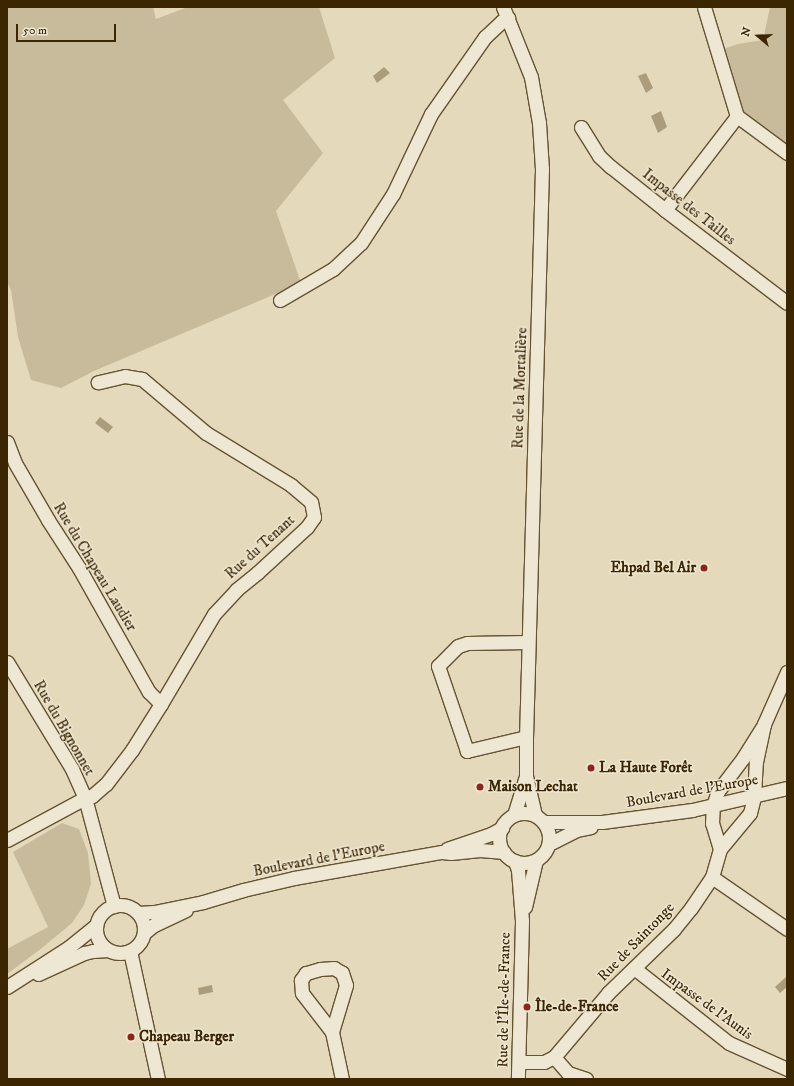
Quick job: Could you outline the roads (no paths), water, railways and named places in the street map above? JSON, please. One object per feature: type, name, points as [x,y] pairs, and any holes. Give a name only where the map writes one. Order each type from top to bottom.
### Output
[{"type":"street","points":[[704,7],[737,116],[787,153]]},
{"type":"street","points":[[280,300],[333,269],[361,243],[390,199],[431,114],[485,37],[502,21],[506,12]]},
{"type":"street","name":"Rue de la Mortalière","points":[[506,12],[531,77],[539,123],[542,169],[528,642],[526,776],[514,815]]},
{"type":"street","points":[[665,210],[737,116]]},
{"type":"street","name":"Impasse des Tailles","points":[[581,127],[599,156],[665,210],[787,302]]},
{"type":"street","name":"Rue du Tenant","points":[[7,840],[85,798],[92,796],[106,784],[132,750],[214,614],[236,590],[257,573],[308,526],[314,517],[311,502],[291,485],[206,433],[142,379],[125,376],[98,382]]},
{"type":"street","name":"Rue du Chapeau Laudier","points":[[7,442],[16,462],[48,520],[79,568],[149,692],[161,704]]},
{"type":"street","points":[[526,737],[467,751],[438,666],[458,646],[467,643],[528,642]]},
{"type":"street","name":"Rue du Bignonnet","points":[[7,662],[72,768],[85,798],[114,906]]},
{"type":"street","points":[[720,849],[712,823],[713,806],[722,785],[743,758],[764,724],[787,672]]},
{"type":"street","points":[[754,797],[753,779],[764,724]]},
{"type":"street","name":"Rue de la Mortalière","points":[[526,776],[540,819]]},
{"type":"street","name":"Boulevard de l'Europe","points":[[549,844],[576,830],[602,822],[713,806],[787,788]]},
{"type":"street","name":"Rue de Saintonge","points":[[554,1057],[608,993],[682,919],[712,877],[720,849],[750,812],[754,797]]},
{"type":"street","points":[[525,813],[540,819],[548,829],[549,844],[546,850],[536,860],[529,862],[515,861],[504,852],[500,844],[500,836],[505,822],[514,815],[525,813]]},
{"type":"street","name":"Boulevard de l'Europe","points":[[540,819],[602,822]]},
{"type":"street","name":"Boulevard de l'Europe","points":[[442,852],[450,846],[479,839],[502,828]]},
{"type":"street","name":"Boulevard de l'Europe","points":[[138,913],[154,912],[203,902],[243,890],[294,878],[442,852],[450,853],[480,850],[504,852]]},
{"type":"street","name":"Rue de l'Île-de-France","points":[[522,921],[536,860]]},
{"type":"street","name":"Rue de l'Île-de-France","points":[[515,861],[518,870],[522,921],[518,1079]]},
{"type":"street","points":[[712,877],[787,929]]},
{"type":"street","name":"Boulevard de l'Europe","points":[[144,933],[154,925],[203,902]]},
{"type":"street","points":[[12,984],[37,975],[84,953],[108,950],[117,953],[130,951],[138,946],[144,933],[142,919],[138,913],[127,906],[114,906],[100,915],[96,924],[99,942],[108,950]]},
{"type":"street","points":[[12,984],[69,947],[96,924]]},
{"type":"street","points":[[130,951],[158,1079]]},
{"type":"street","points":[[332,1032],[346,985],[342,973],[334,968],[320,969],[306,973],[301,980],[302,993],[332,1032],[342,1079]]},
{"type":"street","name":"Impasse de l'Aunis","points":[[634,968],[729,1043],[787,1069]]},
{"type":"street","points":[[519,1062],[544,1062],[554,1057],[568,1073],[586,1079]]},
{"type":"place","name":"Ehpad Bel Air","points":[[704,568]]},
{"type":"place","name":"La Haute Forêt","points":[[591,768]]},
{"type":"place","name":"Maison Lechat","points":[[480,787]]},
{"type":"place","name":"Île-de-France","points":[[527,1007]]},
{"type":"place","name":"Chapeau Berger","points":[[131,1037]]}]
